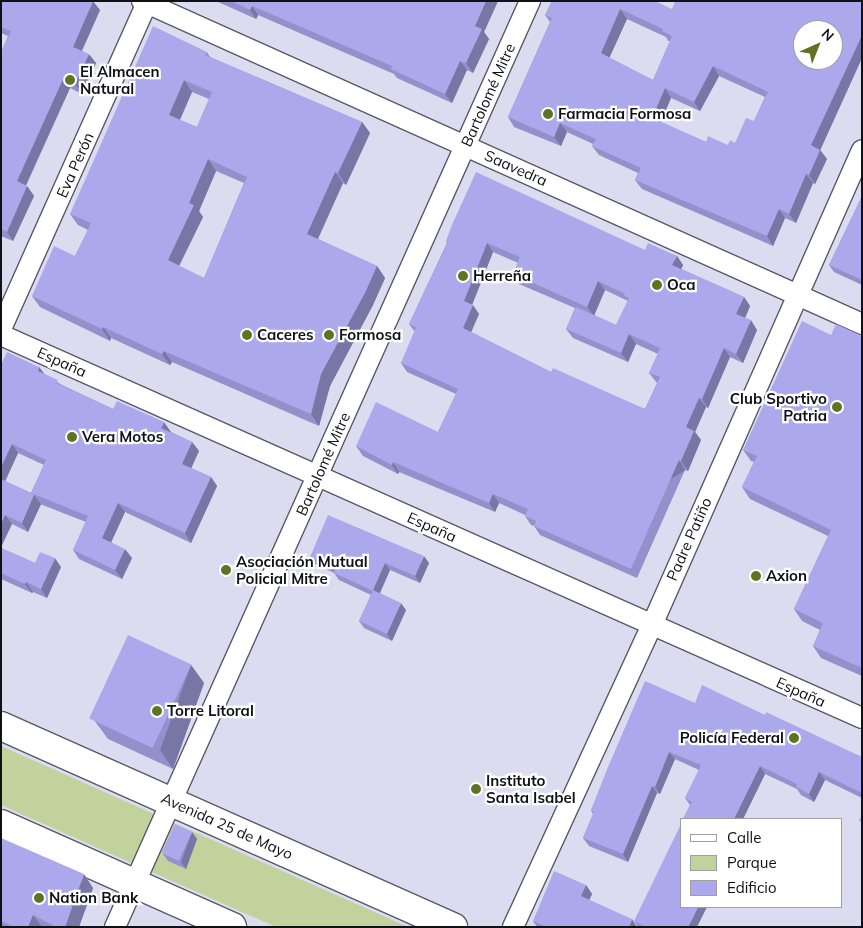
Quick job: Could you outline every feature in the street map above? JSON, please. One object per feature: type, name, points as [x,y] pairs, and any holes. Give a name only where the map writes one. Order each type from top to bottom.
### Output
[{"type":"main road","name":"Avenida 25 de Mayo","points":[[1,726],[453,927]]},
{"type":"main road","points":[[1,824],[232,927]]},
{"type":"street","name":"Bartolomé Mitre","points":[[115,927],[530,1]]},
{"type":"street","name":"Saavedra","points":[[146,2],[862,324]]},
{"type":"street","name":"Eva Perón","points":[[1,329],[146,2]]},
{"type":"street","name":"Padre Patiño","points":[[513,927],[652,625],[862,150]]},
{"type":"street","name":"España","points":[[1,335],[862,718]]},
{"type":"green space","points":[[1,746],[408,927],[276,927],[1,805]]},
{"type":"building","points":[[1,1],[93,1],[73,47],[89,54],[75,84],[63,79],[17,181],[27,186],[7,232],[1,229],[1,53],[11,31],[1,27]]},
{"type":"building","points":[[231,1],[486,1],[475,26],[482,29],[466,63],[460,61],[445,94],[391,69],[392,66],[252,6],[250,10]]},
{"type":"building","points":[[552,1],[655,1],[672,9],[675,1],[862,1],[862,35],[811,145],[820,150],[809,175],[806,174],[789,214],[779,209],[767,236],[635,180],[641,168],[592,146],[596,139],[560,123],[554,137],[508,117],[552,18],[545,15]],"holes":[[[620,9],[663,29],[662,31],[672,36],[653,80],[601,53]],[[713,66],[768,92],[754,121],[746,118],[735,143],[730,140],[728,145],[708,136],[706,142],[652,118],[665,88],[694,102]]]},
{"type":"building","points":[[153,26],[207,52],[205,55],[362,122],[338,173],[335,172],[307,234],[377,266],[365,293],[321,374],[311,414],[164,351],[162,354],[103,327],[102,329],[32,296],[54,246],[75,256],[91,223],[70,214]],"holes":[[[184,80],[212,92],[197,127],[169,115]],[[208,159],[247,177],[204,278],[168,260],[194,205],[189,203]]]},
{"type":"building","points":[[476,172],[645,250],[648,243],[677,256],[672,265],[744,297],[736,314],[751,320],[736,354],[724,348],[702,399],[699,398],[686,427],[694,431],[681,461],[679,460],[631,569],[534,526],[536,521],[525,516],[528,509],[493,494],[489,503],[393,462],[392,465],[356,446],[376,402],[438,432],[458,389],[401,363],[416,327],[409,324],[448,242],[446,241]],"holes":[[[487,243],[520,257],[513,274],[587,307],[598,281],[625,294],[624,296],[629,298],[616,325],[576,307],[566,329],[621,353],[629,334],[660,348],[649,373],[660,377],[645,409],[553,368],[551,372],[463,328],[473,305],[464,301]]]},
{"type":"building","points":[[862,196],[862,280],[829,265]]},
{"type":"building","points":[[802,321],[831,335],[836,324],[862,336],[862,668],[813,646],[823,623],[794,609],[831,530],[742,487],[757,456],[743,450]]},
{"type":"building","points":[[7,352],[39,367],[38,371],[58,380],[56,383],[113,409],[117,401],[164,422],[161,428],[192,442],[182,464],[211,477],[185,533],[118,503],[102,538],[125,549],[115,570],[73,550],[88,516],[31,493],[46,460],[12,444],[1,467],[1,365]]},
{"type":"building","points":[[1,479],[34,495],[22,523],[5,515],[1,524]]},
{"type":"building","points":[[328,515],[424,556],[415,576],[385,563],[373,590],[401,603],[387,634],[359,621],[373,591],[334,573],[336,569],[310,557]]},
{"type":"building","points":[[1,548],[35,563],[40,552],[55,558],[41,589],[1,573]]},
{"type":"building","points":[[128,635],[191,665],[153,748],[89,718]]},
{"type":"building","points":[[645,681],[695,703],[702,685],[765,715],[766,712],[862,757],[862,793],[819,772],[809,794],[796,787],[797,784],[760,766],[734,818],[684,818],[692,802],[685,798],[701,765],[669,752],[655,787],[652,786],[623,854],[583,838],[594,812],[591,810]]},
{"type":"building","points":[[175,824],[192,832],[179,861],[161,853]]},
{"type":"building","points":[[680,826],[680,908],[698,908],[688,927],[645,927],[634,921]]},
{"type":"building","points":[[1,838],[84,874],[65,927],[56,927],[33,915],[28,927],[14,927],[1,921]]},
{"type":"building","points":[[554,871],[586,885],[581,896],[632,919],[629,927],[546,927],[533,921]]},
{"type":"place","name":"El Almacen Natural","points":[[70,80]]},
{"type":"place","name":"Farmacia Formosa","points":[[548,114]]},
{"type":"place","name":"Herreña","points":[[463,276]]},
{"type":"place","name":"Oca","points":[[657,285]]},
{"type":"place","name":"Caceres","points":[[247,335]]},
{"type":"place","name":"Formosa","points":[[329,335]]},
{"type":"place","name":"Club Sportivo Patria","points":[[837,407]]},
{"type":"place","name":"Vera Motos","points":[[72,437]]},
{"type":"place","name":"Asociación Mutual Policial Mitre","points":[[226,570]]},
{"type":"place","name":"Axion","points":[[756,576]]},
{"type":"place","name":"Torre Litoral","points":[[157,711]]},
{"type":"place","name":"Policía Federal","points":[[794,738]]},
{"type":"place","name":"Instituto Santa Isabel","points":[[476,789]]},
{"type":"place","name":"Nation Bank","points":[[39,898]]}]
